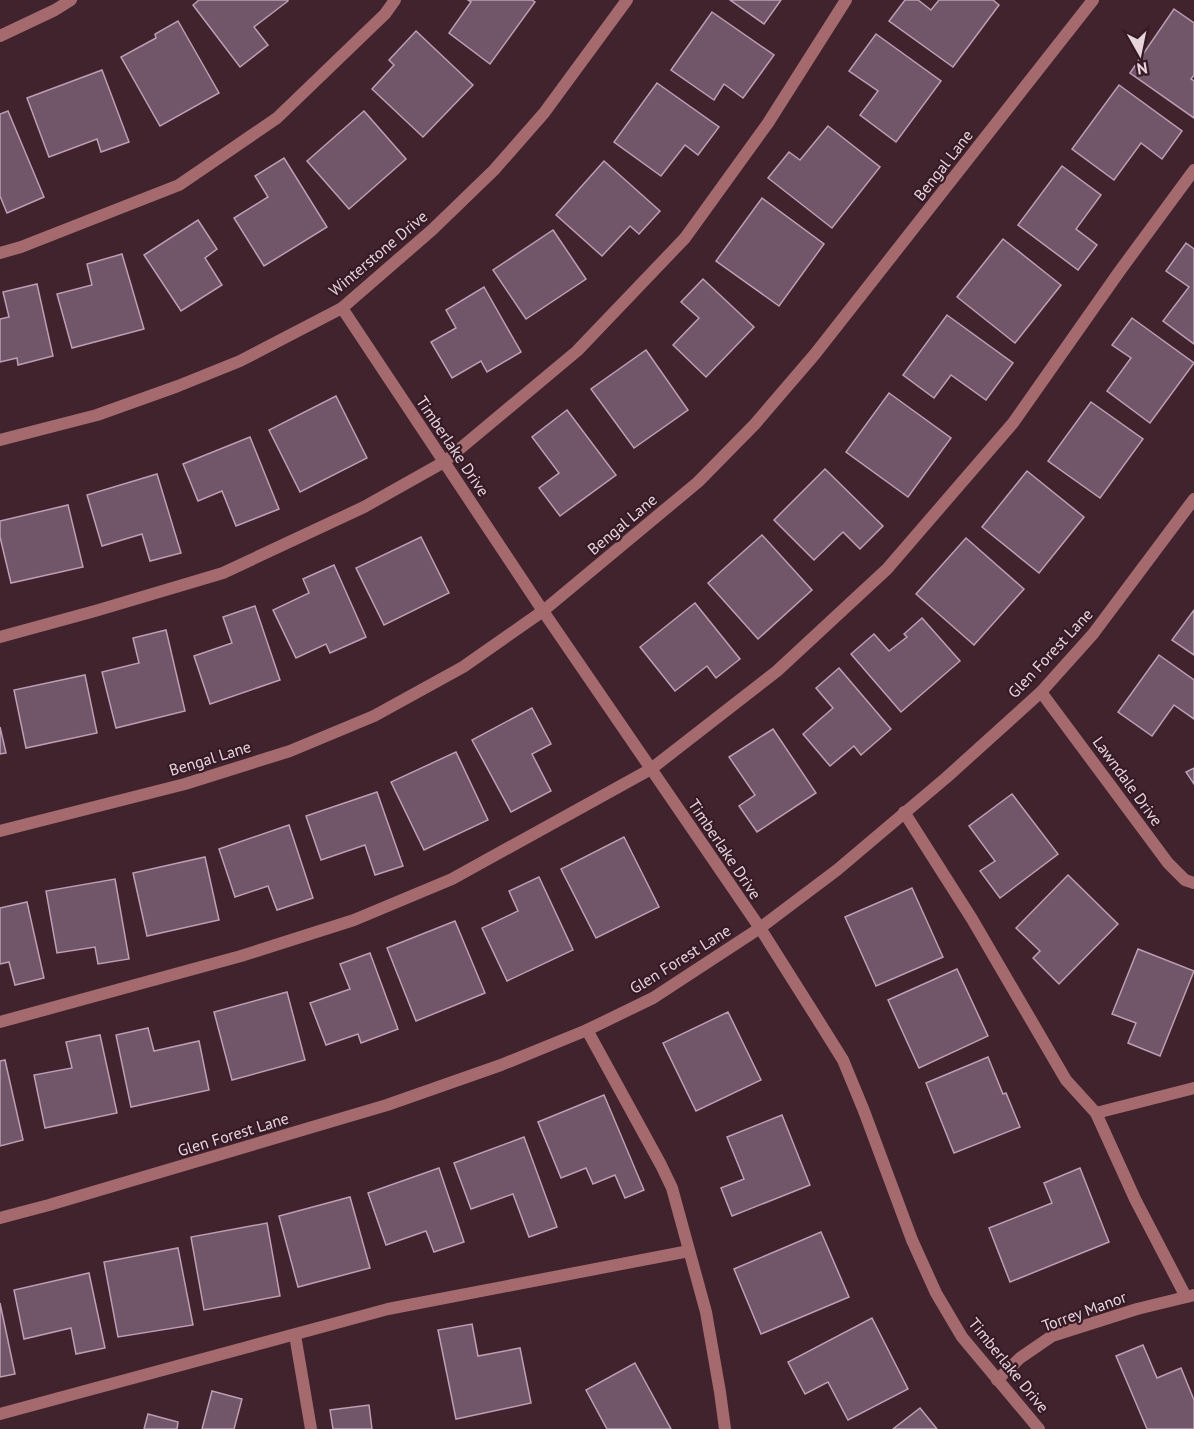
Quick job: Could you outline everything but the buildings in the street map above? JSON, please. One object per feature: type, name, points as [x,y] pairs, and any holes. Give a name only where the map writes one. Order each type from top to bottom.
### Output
[{"type":"street","points":[[0,36],[71,0]]},
{"type":"street","points":[[0,253],[21,247],[179,185],[277,118],[385,14],[395,0]]},
{"type":"street","name":"Winterstone Drive","points":[[0,440],[97,415],[178,386],[240,360],[342,308],[432,230],[494,170],[544,113],[627,0]]},
{"type":"street","points":[[0,637],[223,573],[364,507],[444,462],[577,351],[685,238],[768,123],[846,0]]},
{"type":"street","name":"Bengal Lane","points":[[0,831],[185,784],[290,751],[374,716],[463,667],[543,611],[698,482],[755,424],[815,354],[1093,0]]},
{"type":"street","points":[[0,1022],[241,956],[354,920],[452,879],[651,770],[777,671],[886,569],[1013,423],[1194,170]]},
{"type":"street","name":"Timberlake Drive","points":[[342,308],[543,611],[760,928],[843,1060],[912,1240],[936,1293],[962,1337],[1039,1429]]},
{"type":"street","name":"Glen Forest Lane","points":[[0,1218],[387,1105],[501,1065],[586,1030],[653,998],[760,928],[837,870],[1041,692],[1093,634],[1194,499]]},
{"type":"street","name":"Lawndale Drive","points":[[1041,692],[1168,863],[1185,880],[1194,883]]},
{"type":"street","points":[[903,812],[972,919],[1066,1080],[1096,1113],[1135,1199],[1190,1296]]},
{"type":"street","points":[[586,1030],[661,1164],[672,1188],[706,1312],[725,1429]]},
{"type":"street","points":[[1096,1113],[1194,1088]]},
{"type":"street","points":[[0,1414],[388,1309],[689,1251]]},
{"type":"street","name":"Torrey Manor","points":[[997,1380],[1020,1358],[1052,1336],[1137,1309],[1190,1296]]},
{"type":"street","points":[[295,1335],[311,1429]]}]
